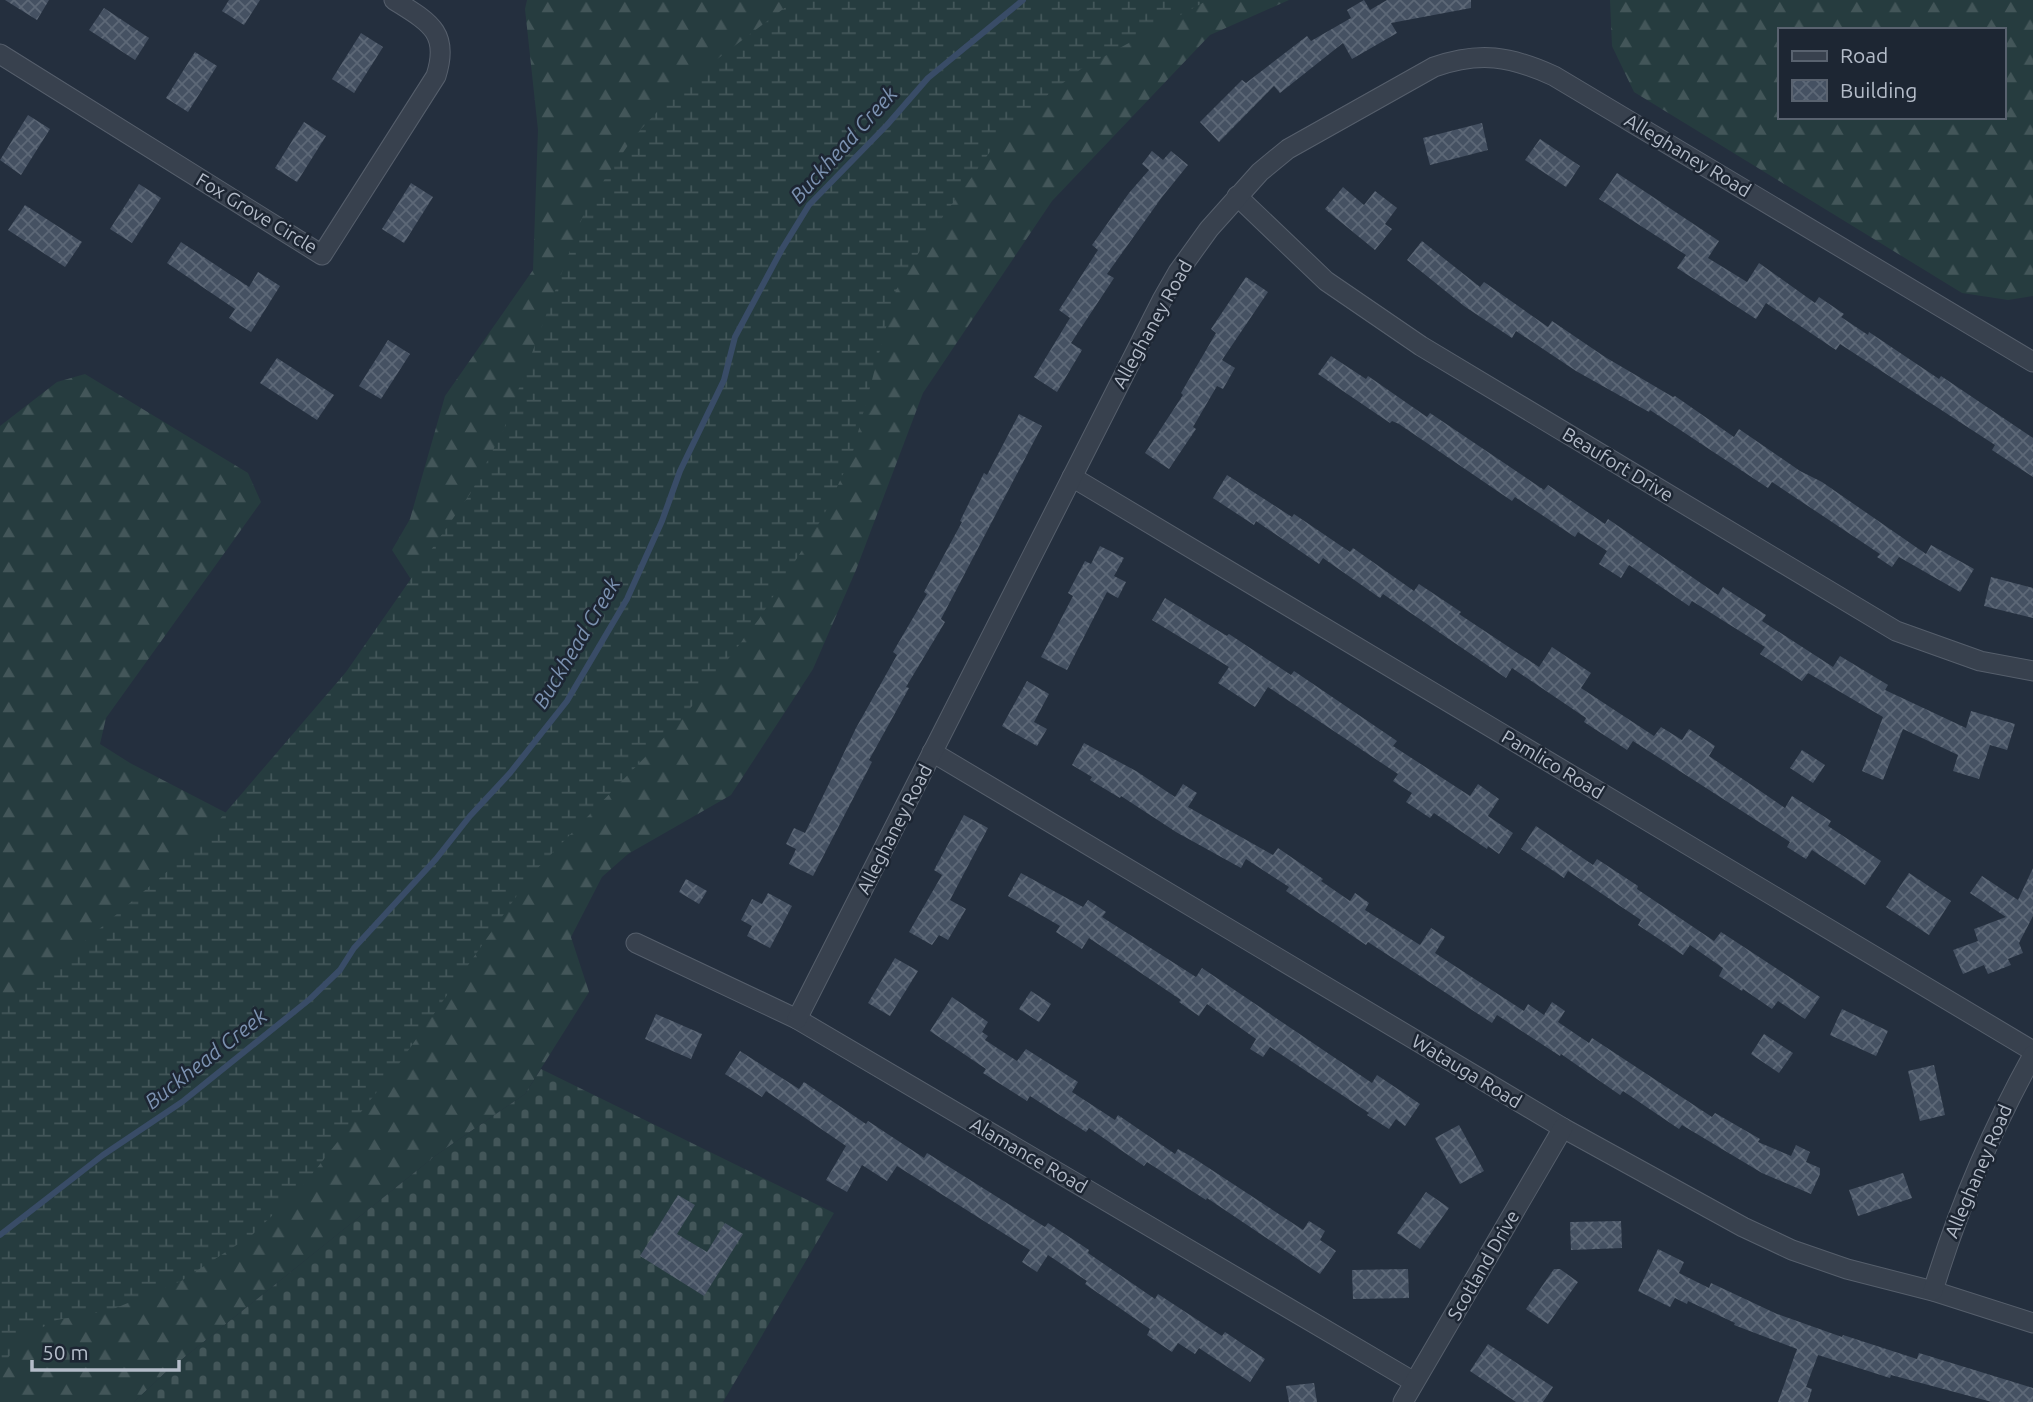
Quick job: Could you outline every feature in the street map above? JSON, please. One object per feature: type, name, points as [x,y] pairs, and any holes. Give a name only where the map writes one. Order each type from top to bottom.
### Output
[{"type":"street","name":"Fox Grove Circle","points":[[0,54],[322,255],[436,76],[442,56],[439,38],[423,18],[394,0]]},
{"type":"street","name":"Alleghaney Road","points":[[797,1019],[1161,300],[1209,229],[1237,196],[1288,149],[1434,67],[1477,56],[1504,58],[1530,65],[1554,76],[2033,362]]},
{"type":"street","name":"Beaufort Drive","points":[[1237,196],[1326,281],[1421,346],[1872,617],[1929,645],[1980,661],[2033,671]]},
{"type":"street","name":"Pamlico Road","points":[[1073,477],[2033,1053]]},
{"type":"street","name":"Watauga Road","points":[[932,752],[1563,1128],[1743,1227],[1792,1250],[1847,1269],[1933,1291],[2033,1323]]},
{"type":"street","name":"Alamance Road","points":[[636,943],[797,1019],[1415,1382]]},
{"type":"street","name":"Alleghaney Road","points":[[1933,1291],[1948,1241],[1972,1178],[2033,1053]]},
{"type":"street","name":"Scotland Drive","points":[[1403,1402],[1563,1128]]},
{"type":"green space","points":[[527,0],[1289,0],[1210,35],[1052,201],[923,393],[856,570],[813,669],[731,795],[628,854],[602,877],[571,937],[589,992],[525,1094],[435,1156],[165,1373],[134,1402],[0,1402],[0,426],[57,382],[85,374],[248,473],[261,502],[106,718],[100,744],[130,763],[242,821],[421,595],[392,550],[410,519],[445,396],[533,270],[538,130],[525,9]]},
{"type":"green space","points":[[795,0],[1208,0],[1081,69],[1040,101],[992,149],[929,236],[896,290],[852,455],[824,515],[759,619],[682,719],[532,874],[398,1065],[302,1187],[252,1235],[181,1281],[111,1310],[57,1320],[23,1337],[0,1369],[0,1009],[52,969],[196,847],[346,672],[470,494],[503,431],[587,205],[633,138],[678,89]]},
{"type":"green space","points":[[1610,0],[2033,0],[2033,296],[2008,300],[1962,293],[1634,92],[1612,46]]},
{"type":"green space","points":[[541,1069],[834,1213],[723,1402],[134,1402],[165,1373],[435,1156],[525,1094]]},
{"type":"building","points":[[5,0],[49,0],[37,20]]},
{"type":"building","points":[[229,0],[260,0],[244,25],[222,11]]},
{"type":"building","points":[[1364,0],[1370,10],[1387,0],[1471,0],[1471,8],[1391,23],[1397,33],[1352,59],[1343,43],[1280,93],[1274,86],[1219,142],[1200,122],[1242,80],[1246,83],[1307,36],[1311,41],[1351,18],[1347,10]]},
{"type":"building","points":[[104,8],[149,38],[135,60],[89,30]]},
{"type":"building","points":[[361,33],[383,47],[354,93],[332,79]]},
{"type":"building","points":[[195,52],[217,66],[188,112],[166,98]]},
{"type":"building","points":[[28,115],[50,129],[21,175],[0,160]]},
{"type":"building","points":[[304,122],[326,136],[297,182],[275,168]]},
{"type":"building","points":[[1482,123],[1488,150],[1430,165],[1423,138]]},
{"type":"building","points":[[1540,139],[1580,166],[1566,187],[1525,160]]},
{"type":"building","points":[[1152,151],[1163,160],[1171,151],[1188,165],[1107,274],[1114,278],[1071,343],[1082,350],[1057,392],[1034,377],[1070,318],[1059,310],[1098,250],[1092,245],[1149,170],[1142,164]]},
{"type":"building","points":[[1617,173],[1719,241],[1708,258],[1747,282],[1759,263],[1815,303],[1819,297],[1844,314],[1841,317],[1868,335],[1869,332],[1939,379],[1941,376],[2033,438],[2033,477],[1992,450],[1995,445],[1840,344],[1836,350],[1766,303],[1756,319],[1677,268],[1686,255],[1599,199]]},
{"type":"building","points":[[411,183],[433,197],[404,243],[382,229]]},
{"type":"building","points":[[139,184],[161,198],[132,243],[110,229]]},
{"type":"building","points":[[1343,187],[1364,205],[1375,191],[1397,208],[1385,224],[1392,229],[1375,250],[1325,209]]},
{"type":"building","points":[[25,205],[82,242],[65,267],[8,230]]},
{"type":"building","points":[[1422,241],[1480,287],[1484,282],[1548,327],[1552,321],[1605,357],[1675,396],[1734,437],[1739,429],[1926,554],[1931,545],[1974,569],[1960,592],[1899,557],[1892,567],[1877,557],[1880,554],[1772,482],[1768,488],[1650,410],[1649,412],[1576,371],[1516,331],[1512,338],[1464,306],[1407,260]]},
{"type":"building","points":[[181,242],[249,287],[258,272],[280,286],[251,332],[229,318],[235,309],[167,263]]},
{"type":"building","points":[[1246,277],[1268,292],[1222,360],[1235,368],[1223,389],[1217,386],[1193,427],[1196,429],[1169,469],[1145,453],[1183,395],[1181,393],[1216,333],[1211,329]]},
{"type":"building","points":[[388,340],[410,354],[381,399],[359,386]]},
{"type":"building","points":[[1331,356],[1366,379],[1368,376],[1427,417],[1430,413],[1544,490],[1548,485],[1605,524],[1608,519],[1718,595],[1723,587],[1766,615],[1762,621],[1833,667],[1840,656],[1888,685],[1885,690],[1966,728],[1971,711],[2015,724],[2007,750],[1990,745],[1979,779],[1953,771],[1958,755],[1903,729],[1883,780],[1862,771],[1883,717],[1808,673],[1802,681],[1760,654],[1765,647],[1692,601],[1689,606],[1629,565],[1621,578],[1599,564],[1607,551],[1578,532],[1575,537],[1515,497],[1512,501],[1399,424],[1392,421],[1390,423],[1318,374]]},
{"type":"building","points":[[277,358],[334,395],[317,420],[260,383]]},
{"type":"building","points":[[1019,414],[1042,426],[941,619],[945,622],[906,687],[909,688],[869,760],[872,762],[813,876],[789,864],[796,849],[786,844],[794,828],[805,833],[856,728],[897,655],[893,652],[927,594],[924,592],[962,522],[960,521],[984,473],[987,475]]},
{"type":"building","points":[[1227,475],[1292,517],[1294,514],[1350,552],[1353,548],[1414,591],[1419,584],[1539,667],[1552,647],[1591,673],[1581,688],[1654,736],[1661,727],[1682,740],[1689,729],[1715,746],[1709,756],[1785,808],[1792,796],[1831,821],[1828,826],[1881,861],[1865,885],[1812,850],[1806,859],[1787,847],[1790,842],[1633,741],[1627,750],[1584,722],[1586,718],[1512,668],[1506,678],[1383,594],[1380,598],[1323,558],[1319,564],[1256,521],[1254,525],[1213,498]]},
{"type":"building","points":[[1100,546],[1124,558],[1114,576],[1126,582],[1118,598],[1107,592],[1067,670],[1041,657],[1073,596],[1068,593],[1085,561],[1091,564]]},
{"type":"building","points":[[1991,577],[2033,588],[2033,618],[1984,606]]},
{"type":"building","points":[[1165,598],[1227,636],[1229,634],[1291,675],[1294,671],[1397,741],[1393,746],[1470,796],[1478,784],[1499,799],[1488,816],[1513,833],[1499,854],[1488,846],[1487,849],[1434,813],[1430,818],[1406,802],[1412,793],[1393,781],[1398,774],[1268,687],[1255,707],[1218,683],[1229,667],[1152,620]]},
{"type":"building","points":[[1027,681],[1049,694],[1034,722],[1047,729],[1037,746],[1002,726]]},
{"type":"building","points":[[1084,743],[1136,771],[1175,797],[1183,784],[1197,793],[1188,807],[1273,855],[1278,848],[1350,901],[1355,893],[1369,903],[1365,910],[1420,945],[1431,928],[1445,937],[1435,953],[1524,1011],[1528,1004],[1544,1015],[1552,1002],[1565,1011],[1558,1022],[1589,1043],[1592,1038],[1712,1117],[1715,1113],[1760,1139],[1758,1142],[1791,1156],[1796,1145],[1810,1152],[1806,1162],[1820,1168],[1811,1194],[1762,1173],[1682,1125],[1679,1129],[1623,1091],[1620,1095],[1561,1054],[1560,1056],[1497,1015],[1492,1023],[1368,942],[1366,945],[1286,891],[1289,887],[1246,859],[1241,868],[1090,780],[1092,777],[1072,765]]},
{"type":"building","points":[[1802,750],[1825,765],[1813,783],[1790,768]]},
{"type":"building","points":[[964,815],[988,828],[950,900],[966,909],[948,940],[939,935],[932,945],[909,932],[942,875],[934,870]]},
{"type":"building","points":[[1536,826],[1593,865],[1597,859],[1714,941],[1721,932],[1820,997],[1805,1019],[1778,1001],[1772,1009],[1743,989],[1742,991],[1719,976],[1723,968],[1690,945],[1683,955],[1638,925],[1641,920],[1568,871],[1564,878],[1521,849]]},
{"type":"building","points":[[2033,868],[2033,916],[2019,943],[2023,953],[2008,959],[2011,965],[1988,974],[1984,965],[1963,974],[1953,950],[1978,941],[1974,929],[2006,917],[1970,893],[1982,876],[2018,900]]},
{"type":"building","points":[[1021,873],[1083,907],[1088,900],[1106,912],[1102,917],[1196,977],[1202,968],[1372,1083],[1377,1075],[1420,1104],[1405,1126],[1396,1119],[1389,1129],[1270,1047],[1263,1057],[1250,1049],[1256,1039],[1207,1004],[1199,1016],[1179,1002],[1181,1000],[1089,938],[1082,949],[1056,932],[1060,926],[1008,896]]},
{"type":"building","points":[[1909,873],[1951,901],[1929,935],[1886,907]]},
{"type":"building","points":[[686,879],[707,891],[699,904],[679,892]]},
{"type":"building","points":[[768,893],[792,906],[770,948],[747,936],[752,926],[741,920],[752,899],[762,904]]},
{"type":"building","points":[[895,958],[918,971],[890,1016],[868,1003]]},
{"type":"building","points":[[1031,991],[1051,1004],[1039,1022],[1019,1009]]},
{"type":"building","points":[[952,997],[988,1022],[982,1032],[988,1036],[985,1040],[1017,1061],[1026,1049],[1078,1082],[1072,1092],[1115,1120],[1118,1115],[1175,1154],[1178,1149],[1192,1157],[1303,1230],[1309,1221],[1325,1231],[1320,1240],[1336,1251],[1320,1274],[1207,1198],[1206,1200],[1147,1162],[1144,1166],[1089,1128],[1086,1132],[1030,1096],[1027,1101],[983,1073],[986,1069],[930,1031]]},
{"type":"building","points":[[1842,1009],[1888,1031],[1876,1056],[1830,1035]]},
{"type":"building","points":[[656,1014],[702,1034],[691,1059],[645,1039]]},
{"type":"building","points":[[1764,1034],[1793,1053],[1779,1073],[1751,1054]]},
{"type":"building","points":[[740,1051],[799,1089],[804,1082],[866,1124],[868,1121],[924,1158],[927,1153],[1045,1227],[1048,1223],[1155,1299],[1158,1294],[1222,1336],[1225,1332],[1265,1359],[1250,1382],[1199,1348],[1195,1354],[1178,1343],[1172,1352],[1147,1335],[1150,1329],[1085,1284],[1087,1281],[1048,1255],[1037,1272],[1022,1262],[1030,1250],[897,1166],[887,1181],[862,1165],[847,1192],[826,1180],[846,1146],[766,1091],[762,1097],[725,1074]]},
{"type":"building","points":[[1934,1065],[1945,1115],[1920,1121],[1908,1071]]},
{"type":"building","points":[[1459,1125],[1484,1171],[1460,1184],[1435,1138]]},
{"type":"building","points":[[1903,1173],[1912,1198],[1858,1216],[1849,1190]]},
{"type":"building","points":[[1426,1192],[1449,1208],[1420,1249],[1397,1233]]},
{"type":"building","points":[[678,1195],[695,1205],[677,1234],[707,1252],[725,1223],[743,1234],[704,1296],[640,1256]]},
{"type":"building","points":[[1621,1221],[1622,1248],[1571,1250],[1570,1222]]},
{"type":"building","points":[[1658,1249],[1684,1262],[1679,1273],[1709,1288],[1711,1283],[1777,1314],[1842,1337],[1843,1335],[1917,1359],[1919,1353],[2033,1388],[2033,1402],[1992,1402],[1891,1375],[1890,1378],[1818,1355],[1806,1387],[1812,1389],[1808,1402],[1778,1402],[1797,1349],[1734,1325],[1735,1323],[1688,1301],[1687,1304],[1675,1298],[1670,1307],[1638,1291]]},
{"type":"building","points":[[1408,1269],[1409,1298],[1353,1299],[1352,1270]]},
{"type":"building","points":[[1554,1269],[1560,1269],[1578,1282],[1548,1324],[1526,1309]]},
{"type":"building","points":[[1488,1344],[1553,1387],[1543,1402],[1516,1402],[1470,1371]]},
{"type":"building","points":[[1314,1383],[1317,1402],[1289,1402],[1286,1386]]},
{"type":"waterway","name":"Buckhead Creek","points":[[0,1235],[103,1155],[182,1102],[310,999],[340,970],[354,948],[510,773],[567,701],[627,599],[662,521],[680,471],[724,380],[735,337],[809,205],[887,125],[928,78],[1023,0]]}]
